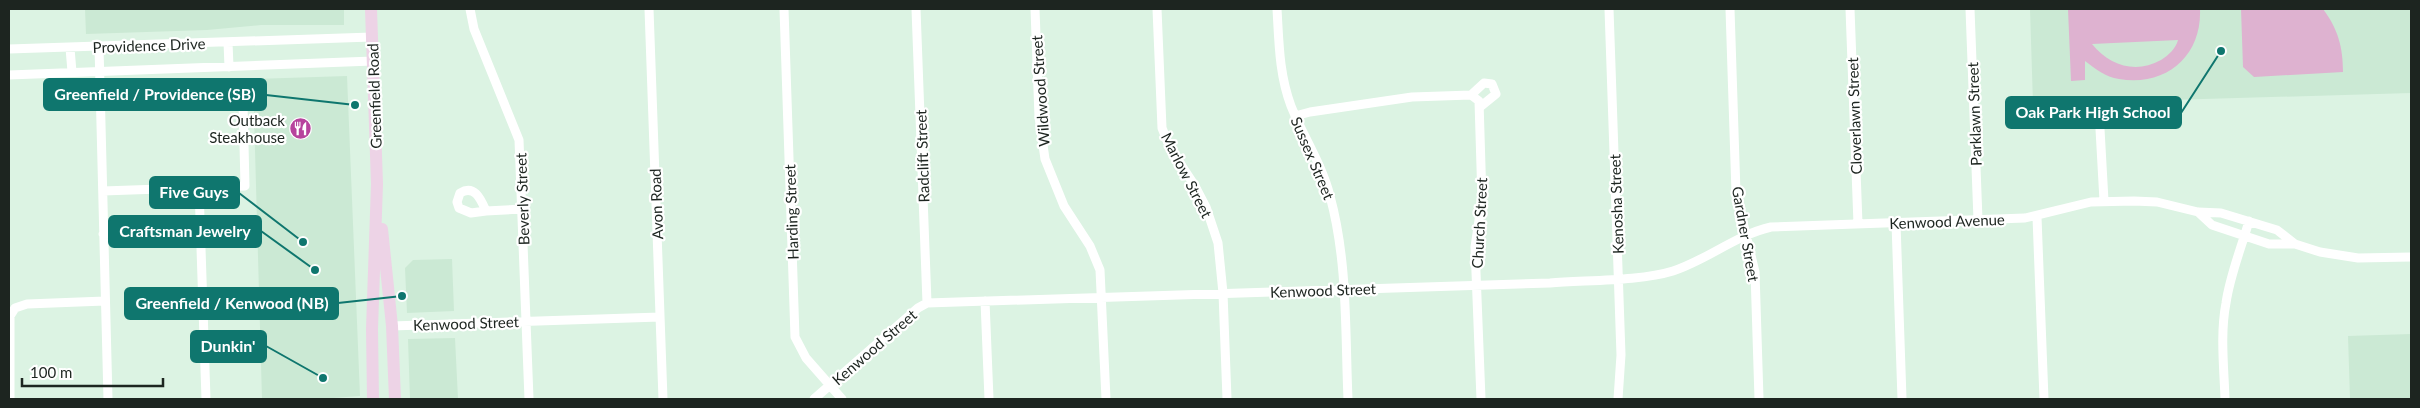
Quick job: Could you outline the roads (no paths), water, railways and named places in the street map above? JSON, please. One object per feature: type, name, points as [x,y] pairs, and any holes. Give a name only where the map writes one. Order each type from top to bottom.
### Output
[{"type":"main road","name":"Greenfield Road","points":[[371,9],[377,184],[372,330],[373,399]]},
{"type":"main road","name":"Greenfield Road","points":[[377,184],[392,326],[395,399]]},
{"type":"street","name":"Beverly Street","points":[[470,9],[474,29],[517,134],[522,210],[529,399]]},
{"type":"street","name":"Avon Road","points":[[649,9],[663,399]]},
{"type":"street","name":"Harding Street","points":[[784,9],[794,330],[800,350],[842,399]]},
{"type":"street","name":"Radclift Street","points":[[916,9],[927,303]]},
{"type":"street","name":"Wildwood Street","points":[[1035,9],[1039,117],[1045,159],[1064,206],[1095,256],[1100,270],[1106,399]]},
{"type":"street","name":"Marlow Street","points":[[1157,9],[1162,128],[1170,148],[1195,186],[1213,226],[1218,243],[1223,293],[1226,399]]},
{"type":"street","name":"Sussex Street","points":[[1277,9],[1281,70],[1296,116],[1315,154],[1330,193],[1341,246],[1348,399]]},
{"type":"street","name":"Kenosha Street","points":[[1610,9],[1621,355],[1618,399]]},
{"type":"street","name":"Gardner Street","points":[[1730,9],[1736,193],[1755,278],[1759,399]]},
{"type":"street","name":"Cloverlawn Street","points":[[1850,9],[1858,224]]},
{"type":"street","name":"Parklawn Street","points":[[1970,9],[1978,220]]},
{"type":"street","name":"Providence Drive","points":[[9,49],[372,37]]},
{"type":"street","points":[[228,42],[229,67]]},
{"type":"street","points":[[99,46],[104,301],[108,399]]},
{"type":"street","name":"Providence Drive","points":[[70,48],[72,72]]},
{"type":"street","name":"Providence Drive","points":[[9,75],[373,61]]},
{"type":"street","points":[[1296,116],[1310,112],[1412,97],[1471,94],[1476,97],[1480,107],[1496,94],[1492,84],[1484,83],[1471,94]]},
{"type":"street","points":[[99,97],[222,92],[235,94],[243,103],[245,186],[103,191]]},
{"type":"street","name":"Church Street","points":[[1480,107],[1482,200],[1475,242],[1481,399]]},
{"type":"street","points":[[2100,129],[2104,201]]},
{"type":"street","points":[[199,188],[206,399]]},
{"type":"street","points":[[2044,399],[2037,217],[2104,201],[2157,202],[2198,212],[2221,213],[2277,230],[2295,244]]},
{"type":"street","points":[[486,211],[522,210]]},
{"type":"street","points":[[2198,212],[2212,225],[2269,244],[2295,244],[2351,257],[2411,257]]},
{"type":"street","name":"Kenwood Avenue","points":[[1858,224],[2037,217]]},
{"type":"street","points":[[1896,222],[1902,399]]},
{"type":"street","points":[[2225,399],[2223,336],[2225,305],[2232,272],[2249,222]]},
{"type":"street","name":"Kenwood Street","points":[[814,399],[918,308],[927,303],[1550,283],[1619,278],[1670,272],[1746,236],[1780,226],[1858,224]]},
{"type":"street","points":[[103,234],[200,232]]},
{"type":"street","points":[[10,399],[10,316],[15,308],[27,304],[104,301]]},
{"type":"street","points":[[985,302],[989,399]]},
{"type":"street","name":"Kenwood Street","points":[[392,326],[660,317]]},
{"type":"place","name":"Oak Park High School","points":[[2221,51]]},
{"type":"place","name":"Greenfield / Providence (SB)","points":[[355,105]]},
{"type":"place","name":"Outback Steakhouse","points":[[301,129]]},
{"type":"place","name":"Five Guys","points":[[303,242]]},
{"type":"place","name":"Craftsman Jewelry","points":[[315,270]]},
{"type":"place","name":"Greenfield / Kenwood (NB)","points":[[402,296]]},
{"type":"place","name":"Dunkin'","points":[[323,378]]}]
